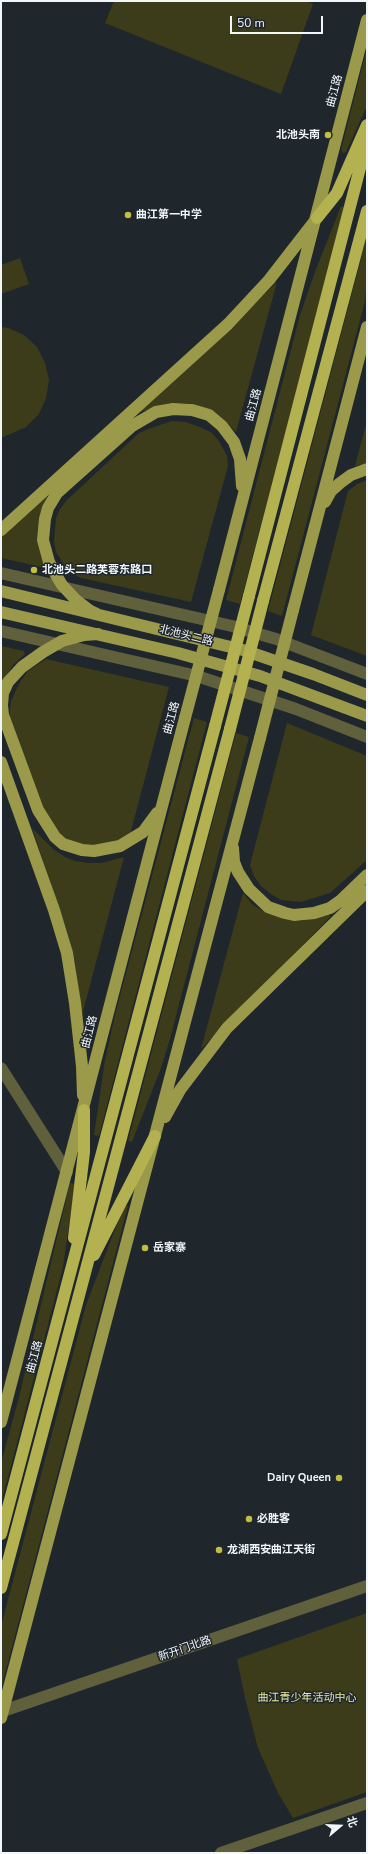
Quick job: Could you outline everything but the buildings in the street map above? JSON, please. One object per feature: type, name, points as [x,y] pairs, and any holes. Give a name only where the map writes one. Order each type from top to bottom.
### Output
[{"type":"highway","points":[[317,218],[337,194],[367,125]]},
{"type":"highway","name":"曲江路","points":[[1,1534],[69,1282],[367,141]]},
{"type":"highway","points":[[1,1588],[367,211]]},
{"type":"highway","points":[[69,1282],[84,1152],[84,1110]]},
{"type":"highway","points":[[83,1278],[155,1136]]},
{"type":"main road","name":"曲江路","points":[[1,1422],[317,218],[367,20]]},
{"type":"main road","points":[[1,530],[228,324],[269,280],[317,218]]},
{"type":"main road","points":[[2,1715],[367,327]]},
{"type":"main road","points":[[97,614],[84,607],[64,587],[49,562],[43,540],[45,519],[51,500],[57,493],[132,426],[147,416],[166,410],[182,409],[201,412],[216,420],[229,433],[238,451],[242,472],[242,502]]},
{"type":"main road","points":[[316,523],[331,491],[345,479],[367,469]]},
{"type":"main road","name":"北池头二路","points":[[1,591],[243,650],[313,674],[367,695]]},
{"type":"main road","name":"北池头二路","points":[[1,612],[178,653],[260,676],[367,716]]},
{"type":"main road","points":[[98,634],[84,635],[56,644],[13,674],[4,693],[2,705],[7,728],[38,810],[55,837],[72,848],[94,851],[112,848],[128,842],[144,832],[153,820],[164,798]]},
{"type":"main road","points":[[1,762],[54,910],[67,953],[81,1052],[84,1110]]},
{"type":"main road","points":[[233,839],[234,862],[238,872],[254,896],[268,907],[277,911],[304,914],[314,913],[330,908],[340,901],[367,875]]},
{"type":"main road","points":[[155,1136],[180,1090],[227,1028],[367,891]]},
{"type":"street","points":[[1,573],[239,628],[276,639],[367,674]]},
{"type":"street","points":[[1,632],[197,676],[296,709],[367,737]]},
{"type":"street","points":[[1,1068],[67,1172]]},
{"type":"street","name":"新开门北路","points":[[2,1715],[367,1586]]},
{"type":"street","points":[[221,1853],[367,1803]]},
{"type":"green space","points":[[114,1],[306,1],[313,4],[281,94],[105,23]]},
{"type":"green space","points":[[367,48],[367,106],[346,152],[343,153],[341,150]]},
{"type":"green space","points":[[341,206],[345,208],[240,604],[226,600],[300,315]]},
{"type":"green space","points":[[367,236],[367,281],[365,301],[282,616],[268,611]]},
{"type":"green space","points":[[20,258],[29,284],[1,294],[1,265]]},
{"type":"green space","points":[[277,282],[236,432],[215,413],[190,403],[170,403],[140,412]]},
{"type":"green space","points":[[1,327],[8,328],[24,335],[37,347],[45,363],[49,380],[46,398],[39,414],[26,427],[1,438]]},
{"type":"green space","points":[[172,421],[185,422],[212,433],[219,441],[227,456],[228,466],[191,602],[81,578],[68,571],[56,552],[54,541],[56,518],[60,509],[67,500],[139,433]]},
{"type":"green space","points":[[367,421],[367,463],[355,466]]},
{"type":"green space","points":[[367,480],[367,656],[311,635],[348,491],[357,484]]},
{"type":"green space","points":[[49,496],[46,568],[1,558],[1,536],[45,497]]},
{"type":"green space","points":[[1,646],[24,651],[25,654],[13,665],[1,684]]},
{"type":"green space","points":[[46,659],[169,687],[130,835],[113,843],[86,847],[68,840],[60,834],[46,816],[9,719],[11,701],[20,682],[28,671]]},
{"type":"green space","points":[[194,718],[207,722],[99,1136],[94,1135],[105,1060],[116,1011]]},
{"type":"green space","points":[[287,723],[367,756],[367,860],[330,893],[301,902],[281,900],[271,894],[261,886],[254,876],[250,865]]},
{"type":"green space","points":[[236,733],[249,737],[170,1039],[161,1068],[132,1142],[128,1141]]},
{"type":"green space","points":[[32,828],[53,849],[65,857],[75,861],[102,863],[124,857],[82,1015],[75,962],[67,931]]},
{"type":"green space","points":[[243,893],[253,905],[263,911],[282,918],[301,921],[329,914],[330,917],[201,1049]]},
{"type":"green space","points":[[70,1183],[75,1184],[63,1267],[1,1504],[1,1463],[18,1401]]},
{"type":"green space","points":[[124,1206],[128,1206],[1,1689],[1,1626],[86,1305]]},
{"type":"green space","name":"曲江青少年活动中心","points":[[367,1613],[367,1792],[293,1818],[278,1793],[258,1748],[237,1659]]},
{"type":"place","name":"北池头南","points":[[328,135]]},
{"type":"place","name":"曲江第一中学","points":[[128,215]]},
{"type":"place","name":"北池头二路芙蓉东路口","points":[[34,570]]},
{"type":"place","name":"岳家寨","points":[[145,1248]]},
{"type":"place","name":"Dairy Queen","points":[[339,1478]]},
{"type":"place","name":"必胜客","points":[[249,1519]]},
{"type":"place","name":"龙湖西安曲江天街","points":[[219,1550]]}]
